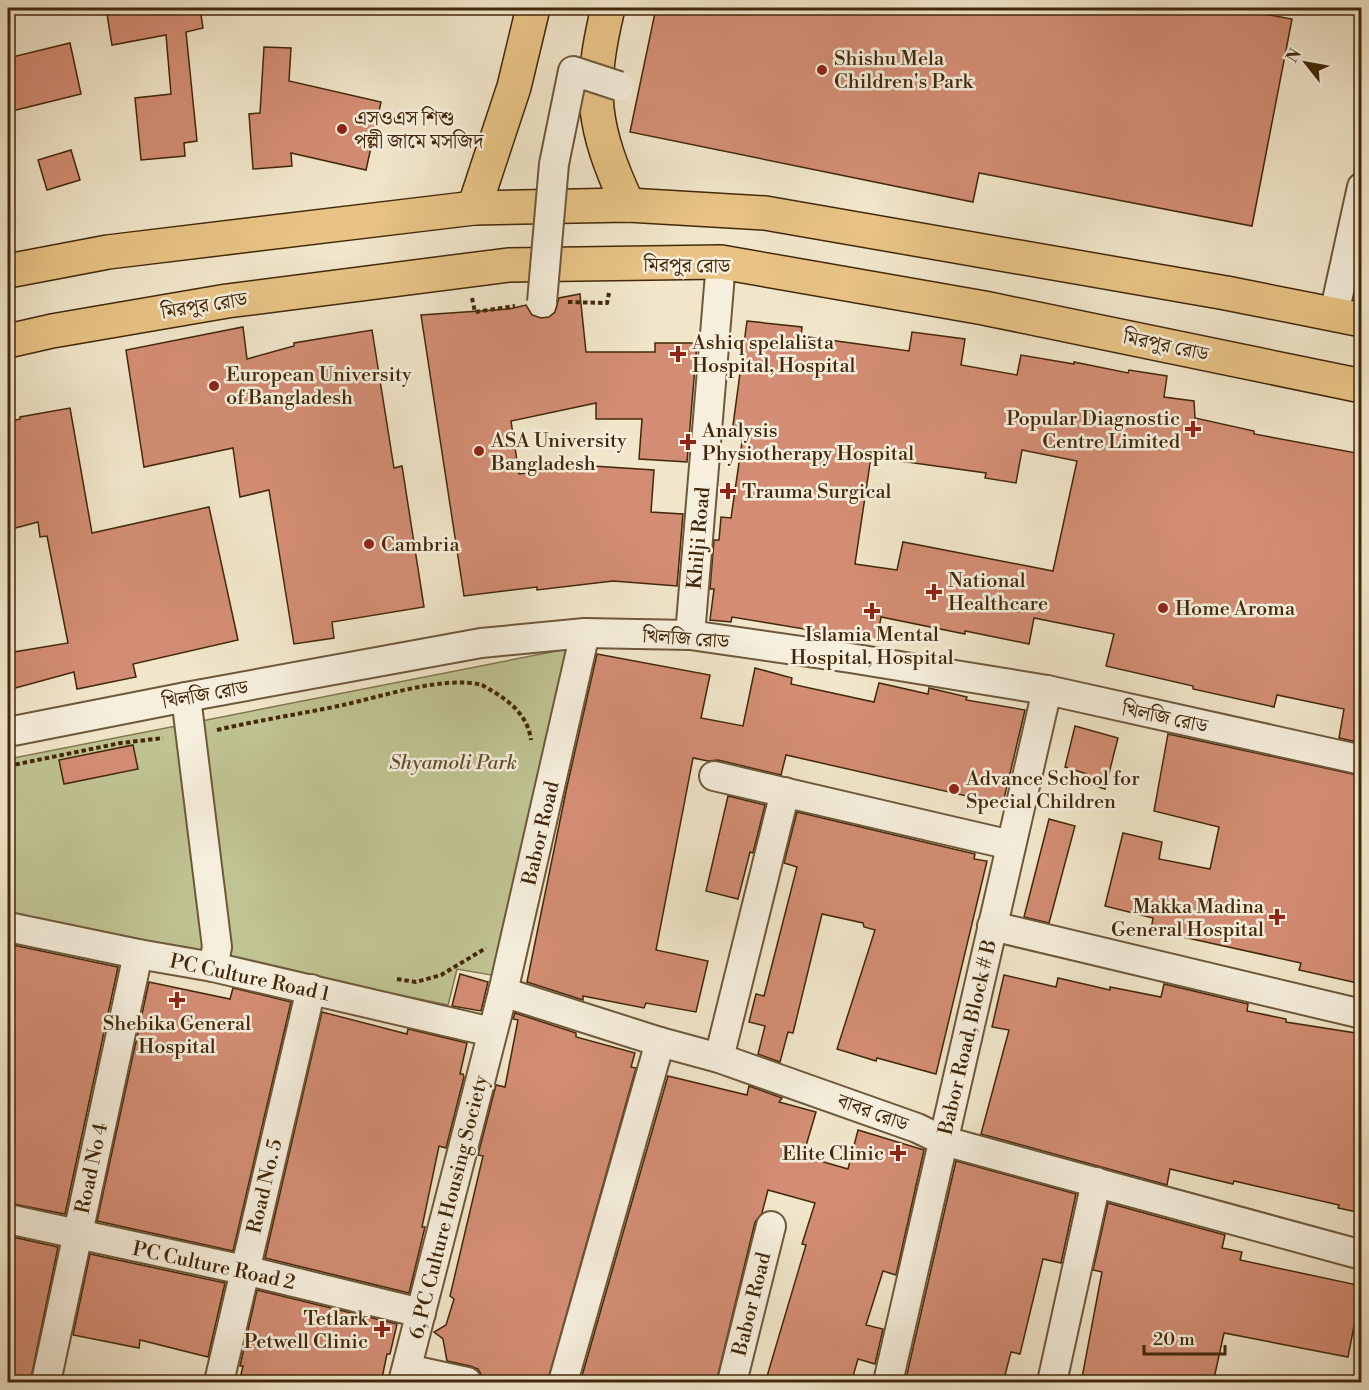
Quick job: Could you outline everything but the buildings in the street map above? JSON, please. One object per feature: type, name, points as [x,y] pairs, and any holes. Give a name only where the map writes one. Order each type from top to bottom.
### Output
[{"type":"main road","points":[[474,208],[514,87],[533,8]]},
{"type":"main road","points":[[608,8],[595,82],[596,111],[611,169],[628,205]]},
{"type":"main road","points":[[8,271],[108,252],[474,208],[628,205],[765,213],[1226,293],[1348,317]]},
{"type":"main road","name":"মিরপুর রোড","points":[[8,341],[52,331],[227,301],[508,266],[720,262],[984,308],[1362,386]]},
{"type":"street","points":[[542,302],[554,164],[573,71],[619,86]]},
{"type":"street","points":[[1348,317],[1362,186]]},
{"type":"street","name":"Khilji Road","points":[[690,635],[720,262]]},
{"type":"street","name":"খিলজি রোড","points":[[8,732],[481,643],[585,633],[690,635],[1047,690],[1362,760]]},
{"type":"street","name":"Babor Road","points":[[492,1032],[585,633]]},
{"type":"street","name":"Babor Road, Block # B","points":[[888,1383],[1047,690]]},
{"type":"street","points":[[186,697],[217,947],[213,967]]},
{"type":"street","points":[[714,776],[1011,844]]},
{"type":"street","points":[[720,1058],[785,792]]},
{"type":"street","points":[[992,926],[1362,1014]]},
{"type":"street","name":"PC Culture Road 1","points":[[8,927],[213,967],[492,1032]]},
{"type":"street","name":"Road No 4","points":[[46,1383],[138,954]]},
{"type":"street","name":"Road No. 5","points":[[219,1383],[311,989]]},
{"type":"street","name":"বাবর রোড","points":[[503,992],[660,1042],[720,1058],[917,1128],[944,1141],[1362,1256]]},
{"type":"street","name":"6, PC Culture Housing Society","points":[[405,1376],[492,1032]]},
{"type":"street","points":[[562,1383],[660,1042]]},
{"type":"street","points":[[1052,1383],[1096,1182]]},
{"type":"street","name":"PC Culture Road 2","points":[[8,1219],[77,1236],[244,1270],[420,1313]]},
{"type":"street","name":"Babor Road","points":[[732,1383],[771,1226]]},
{"type":"street","points":[[405,1376],[467,1383]]},
{"type":"path","points":[[466,271],[475,312],[542,302]]},
{"type":"path","points":[[8,766],[121,743],[190,734],[341,706],[398,692],[452,683],[482,686],[508,701],[521,714],[530,732],[531,741]]},
{"type":"path","points":[[393,978],[416,982],[441,975],[486,947]]},
{"type":"green space","name":"Shyamoli Park","points":[[567,649],[497,976],[457,969],[448,1005],[8,914],[8,759]]},
{"type":"place","name":"Shishu Mela Children's Park","points":[[822,70]]},
{"type":"place","name":"এসওএস শিশু পল্লী জামে মসজিদ","points":[[342,129]]},
{"type":"place","name":"Ashiq spelalista Hospital, Hospital","points":[[678,354]]},
{"type":"place","name":"European University of Bangladesh","points":[[214,386]]},
{"type":"place","name":"Popular Diagnostic Centre Limited","points":[[1193,429]]},
{"type":"place","name":"Analysis Physiotherapy Hospital","points":[[688,442]]},
{"type":"place","name":"ASA University Bangladesh","points":[[479,451]]},
{"type":"place","name":"Trauma Surgical","points":[[728,491]]},
{"type":"place","name":"Cambria","points":[[369,544]]},
{"type":"place","name":"National Healthcare","points":[[934,592]]},
{"type":"place","name":"Home Aroma","points":[[1163,608]]},
{"type":"place","name":"Islamia Mental Hospital, Hospital","points":[[872,611]]},
{"type":"place","name":"Advance School for Special Children","points":[[954,789]]},
{"type":"place","name":"Makka Madina General Hospital","points":[[1277,917]]},
{"type":"place","name":"Shebika General Hospital","points":[[177,1000]]},
{"type":"place","name":"Elite Clinic","points":[[898,1153]]},
{"type":"place","name":"Tetlark Petwell Clinic","points":[[382,1329]]}]
